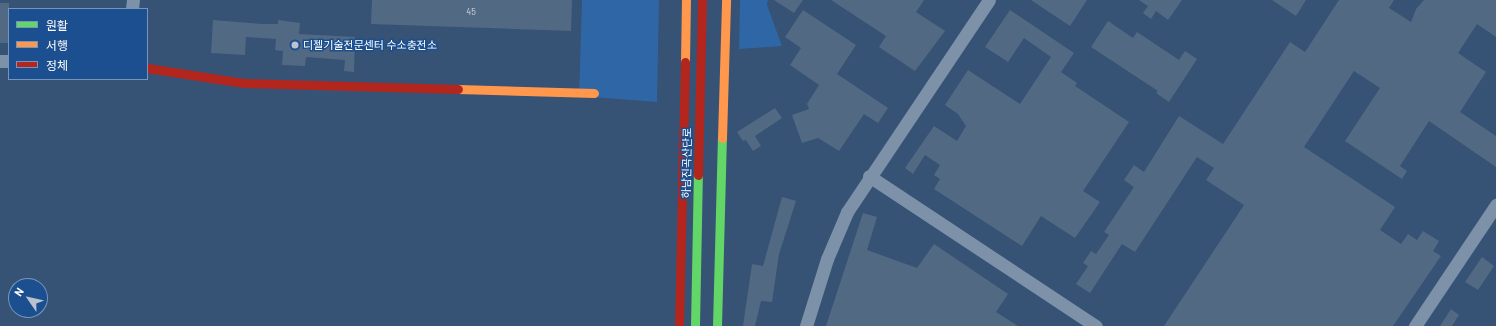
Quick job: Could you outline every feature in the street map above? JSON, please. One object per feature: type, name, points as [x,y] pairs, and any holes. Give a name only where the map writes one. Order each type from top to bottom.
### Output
[{"type":"main road","name":"하남진곡산단로","points":[[680,326],[686,0]]},
{"type":"main road","name":"하남진곡산단로","points":[[695,326],[702,0]]},
{"type":"main road","points":[[717,326],[726,0]]},
{"type":"main road","points":[[148,68],[244,83],[594,93]]},
{"type":"street","points":[[806,326],[827,259],[847,212],[869,176],[988,0]]},
{"type":"street","points":[[869,176],[1096,326]]},
{"type":"street","points":[[1415,326],[1496,205]]},
{"type":"shaded area","points":[[582,0],[659,0],[657,102],[579,96]]},
{"type":"shaded area","points":[[740,0],[768,0],[767,5],[782,46],[739,49]]},
{"type":"building","points":[[372,0],[572,0],[571,31],[371,24]]},
{"type":"building","points":[[774,0],[803,0],[794,13]]},
{"type":"building","points":[[831,0],[924,0],[916,12],[945,31],[915,71],[879,47],[886,36]]},
{"type":"building","points":[[1031,0],[1087,0],[1070,26]]},
{"type":"building","points":[[1139,0],[1182,0],[1168,20],[1156,11],[1151,19],[1143,13],[1148,6]]},
{"type":"building","points":[[1272,0],[1306,0],[1296,16]]},
{"type":"building","points":[[1339,0],[1394,0],[1389,8],[1411,22],[1416,9],[1424,0],[1496,0],[1496,37],[1477,24],[1458,53],[1486,72],[1460,112],[1496,136],[1496,167],[1429,121],[1400,166],[1407,171],[1402,179],[1345,141],[1380,88],[1354,71],[1304,147],[1395,207],[1380,230],[1401,244],[1408,234],[1417,240],[1423,231],[1439,241],[1433,251],[1441,256],[1393,326],[1164,326],[1244,205],[1206,180],[1214,168],[1197,157],[1135,252],[1122,244],[1090,293],[1076,284],[1088,266],[1083,263],[1091,251],[1096,254],[1109,235],[1104,232],[1134,187],[1124,180],[1134,165],[1144,172],[1179,116],[1223,144],[1290,42],[1305,52]]},
{"type":"building","points":[[0,3],[9,3],[8,43],[0,43]]},
{"type":"building","points":[[803,10],[856,45],[837,74],[888,108],[878,123],[864,114],[839,151],[818,138],[802,143],[792,115],[809,109],[807,104],[819,85],[790,65],[801,48],[785,37]]},
{"type":"building","points":[[1010,10],[1074,53],[1061,72],[1077,83],[1075,86],[1129,122],[1083,191],[1100,202],[1075,238],[1041,216],[1022,246],[934,189],[940,179],[934,175],[940,165],[925,155],[913,174],[905,168],[934,126],[957,141],[966,126],[958,114],[945,105],[968,70],[1020,104],[1051,57],[1024,38],[1008,62],[985,47]]},
{"type":"building","points":[[213,20],[278,24],[278,20],[300,23],[299,34],[355,37],[354,72],[344,71],[345,60],[306,57],[305,66],[282,65],[283,51],[275,50],[276,39],[246,37],[245,55],[211,53]]},
{"type":"building","points":[[1108,21],[1133,38],[1137,32],[1179,60],[1185,51],[1197,59],[1169,102],[1156,93],[1158,91],[1091,47]]},
{"type":"building","points":[[775,108],[782,118],[755,136],[761,146],[753,151],[746,140],[743,141],[737,132]]},
{"type":"building","points":[[782,197],[796,201],[779,254],[772,302],[761,301],[755,326],[743,326],[752,264],[763,266]]},
{"type":"building","points":[[863,213],[877,217],[867,250],[917,268],[934,244],[1008,294],[996,312],[1018,326],[826,326]]},
{"type":"building","points":[[1482,257],[1494,266],[1478,290],[1465,282]]},
{"type":"building","points":[[1451,309],[1459,315],[1452,326],[1440,326]]},
{"type":"traffic: fast","points":[[717,326],[722,138]]},
{"type":"traffic: fast","points":[[695,326],[698,175]]},
{"type":"traffic: slow","points":[[685,62],[686,0]]},
{"type":"traffic: slow","points":[[722,138],[726,0]]},
{"type":"traffic: slow","points":[[458,89],[594,93]]},
{"type":"traffic: jam","points":[[698,175],[702,0]]},
{"type":"traffic: jam","points":[[679,326],[685,62]]},
{"type":"traffic: jam","points":[[148,68],[244,83],[458,89]]},
{"type":"place","name":"디젤기술전문센터 수소충전소","points":[[295,45]]}]
